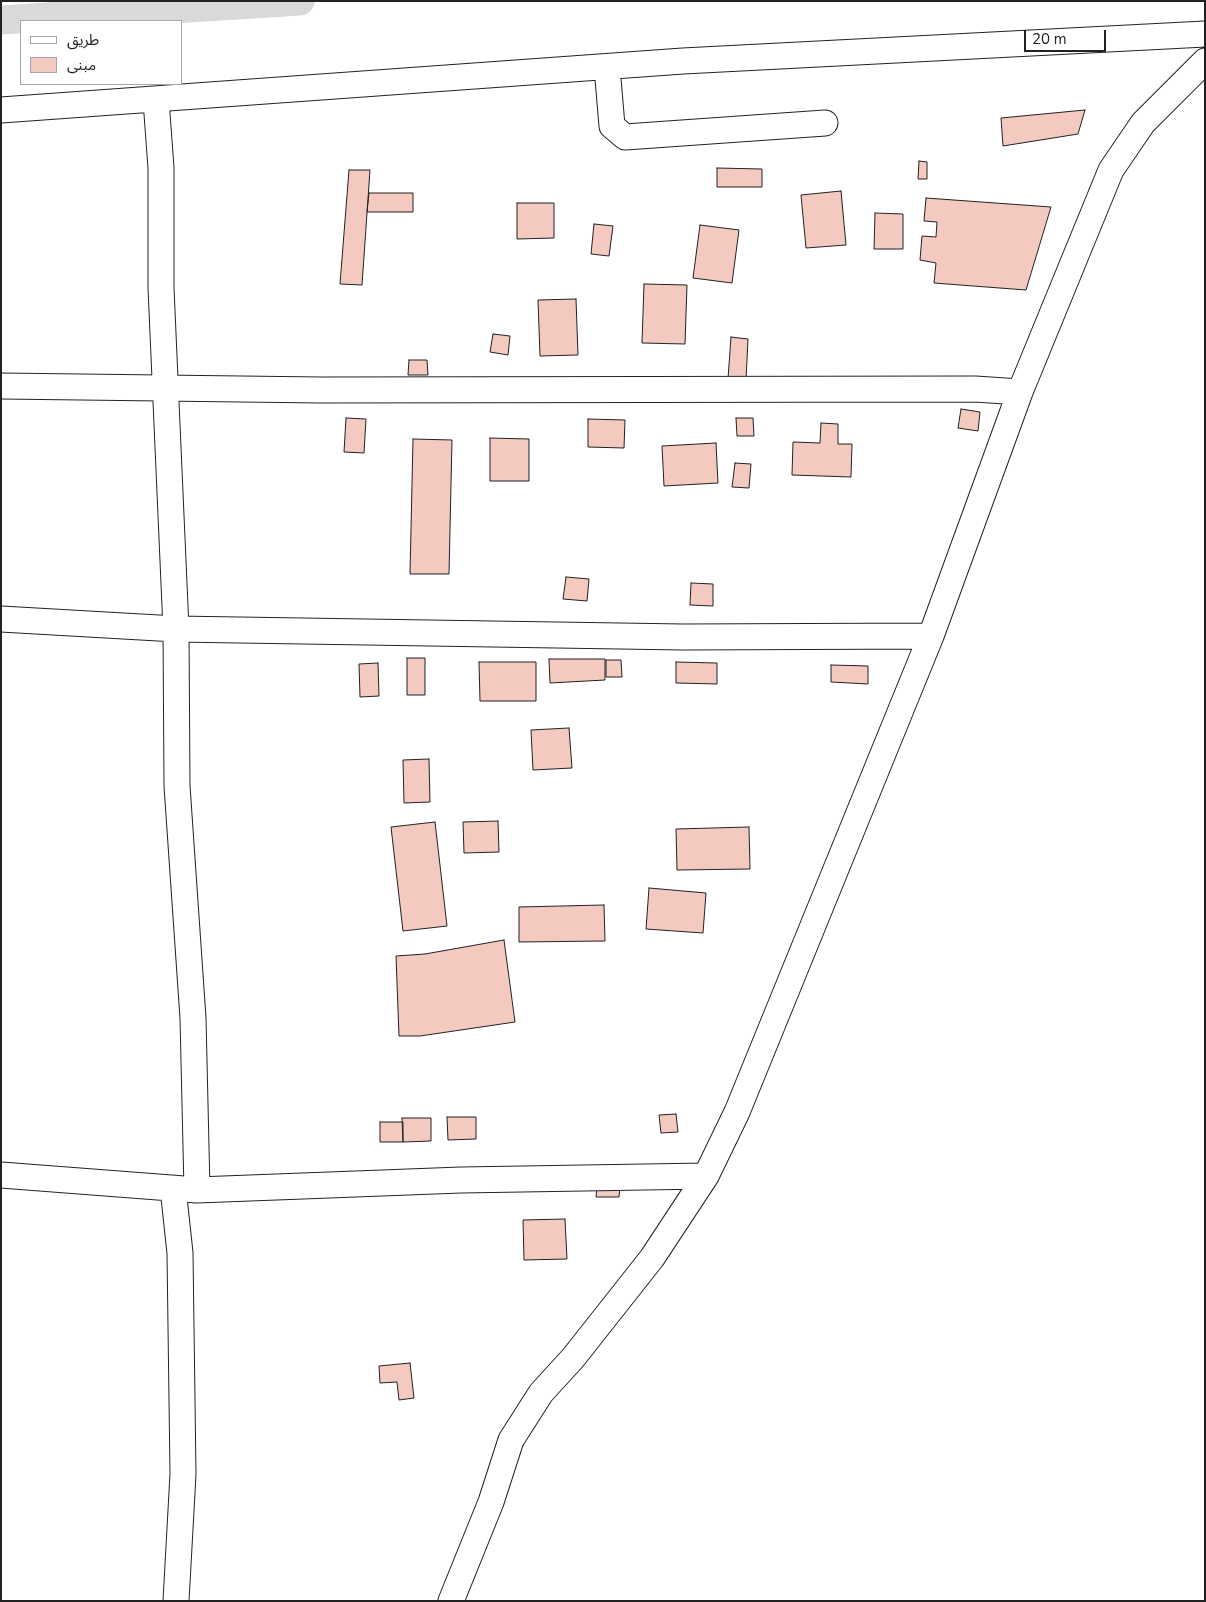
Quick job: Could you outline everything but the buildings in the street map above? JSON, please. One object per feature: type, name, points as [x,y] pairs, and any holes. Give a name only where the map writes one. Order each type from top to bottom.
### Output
[{"type":"street","points":[[1,110],[683,61],[1205,34]]},
{"type":"street","points":[[451,1601],[491,1502],[511,1440],[541,1393],[573,1358],[652,1258],[706,1176],[737,1112],[931,636],[1020,392],[1111,170],[1143,123],[1205,60]]},
{"type":"street","points":[[608,67],[612,126],[625,137],[825,123]]},
{"type":"street","points":[[156,100],[162,168],[161,288],[176,629],[177,786],[193,1018],[180,1254],[183,1474],[176,1601]]},
{"type":"street","points":[[1,386],[165,390],[975,389],[1020,392]]},
{"type":"street","points":[[1,619],[176,629],[683,637],[931,636]]},
{"type":"street","points":[[1,1175],[185,1189],[461,1180],[706,1176]]},
{"type":"waterway","points":[[48,17],[53,1]]},
{"type":"waterway","points":[[1,20],[300,1]]}]
